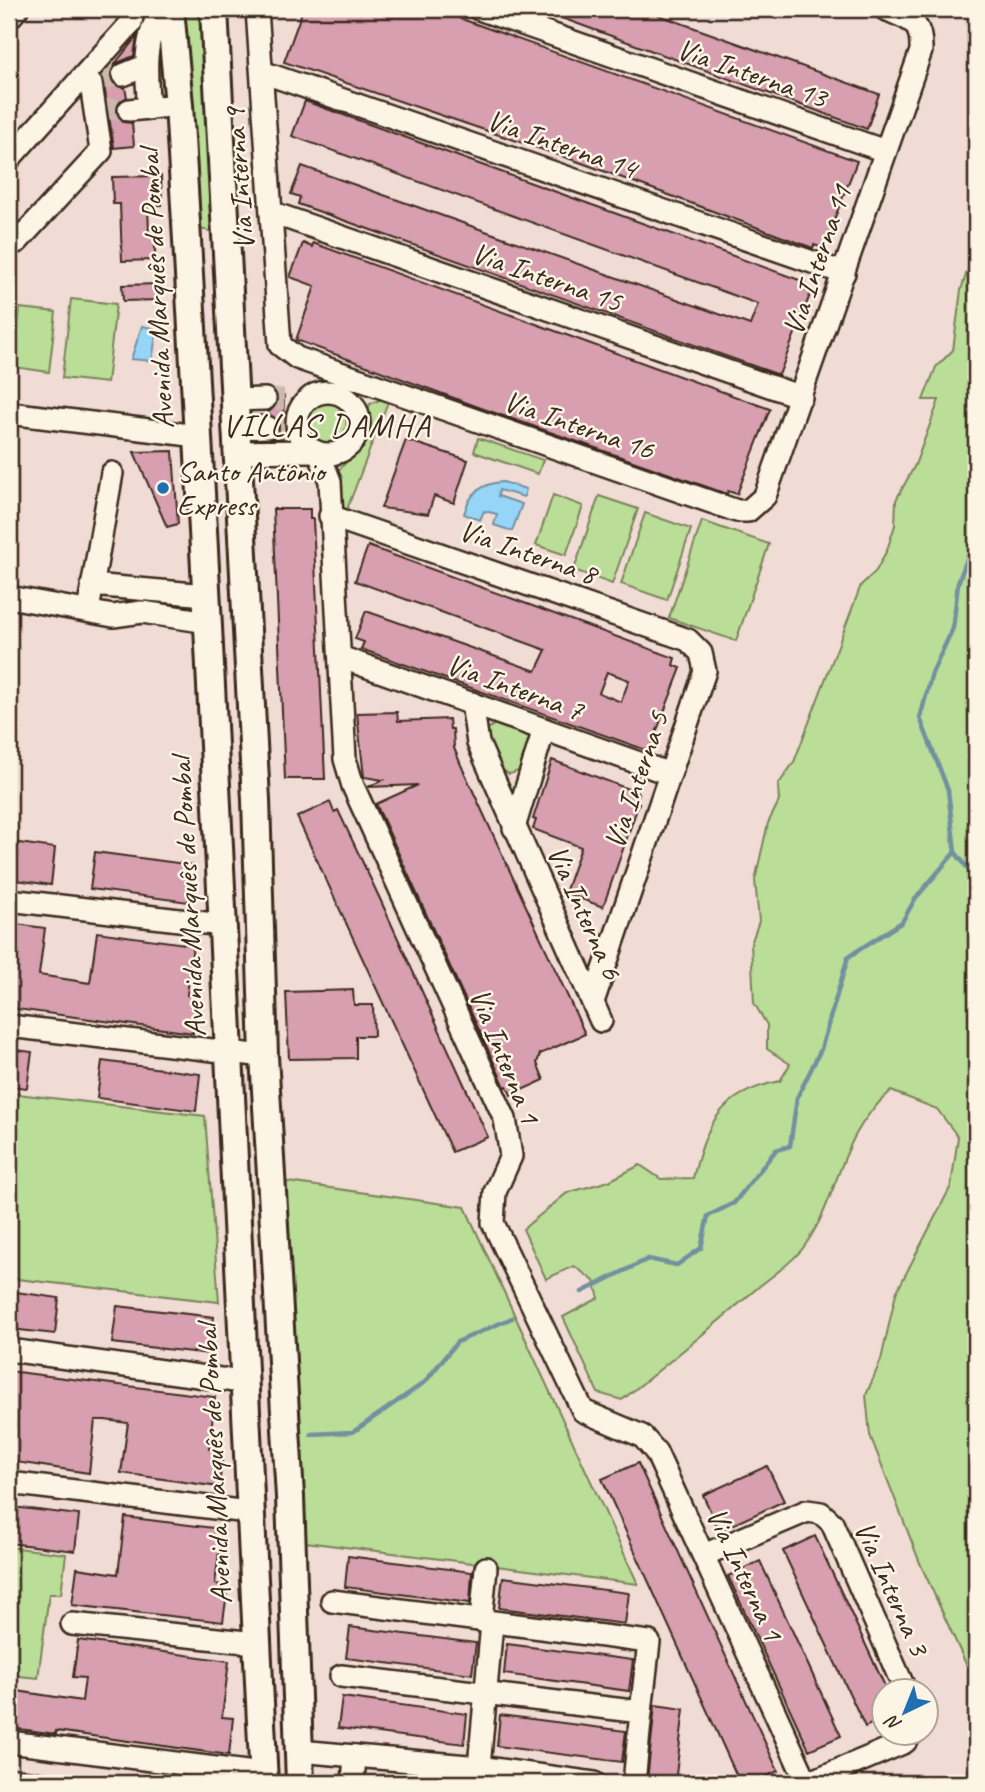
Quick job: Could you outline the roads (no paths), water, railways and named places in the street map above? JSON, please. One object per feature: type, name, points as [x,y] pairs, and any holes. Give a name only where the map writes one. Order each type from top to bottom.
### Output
[{"type":"main road","name":"Avenida Marquês de Pombal","points":[[170,9],[187,234],[218,800],[242,1382],[248,1511],[254,1567],[263,1779]]},
{"type":"main road","points":[[214,9],[256,800],[264,1056],[292,1574],[300,1783]]},
{"type":"main road","points":[[187,234],[209,235],[226,250]]},
{"type":"main road","points":[[210,671],[248,673]]},
{"type":"main road","points":[[218,800],[256,800]]},
{"type":"main road","points":[[254,1567],[292,1574]]},
{"type":"street","points":[[9,19],[18,9]]},
{"type":"street","points":[[9,159],[97,82],[131,23],[133,9]]},
{"type":"street","points":[[163,9],[149,37],[149,56],[145,66],[139,110],[179,105]]},
{"type":"street","name":"Via Interna 9","points":[[257,9],[273,214],[288,352],[307,373],[306,387],[296,398]]},
{"type":"street","name":"Via Interna 13","points":[[480,9],[886,152]]},
{"type":"street","name":"Via Interna 11","points":[[748,511],[765,495],[921,51],[922,33],[915,22],[884,9]]},
{"type":"street","points":[[97,82],[145,66]]},
{"type":"street","name":"Via Interna 14","points":[[262,72],[844,273]]},
{"type":"street","points":[[97,82],[105,109]]},
{"type":"street","points":[[17,242],[100,151],[97,82]]},
{"type":"street","name":"Via Interna 15","points":[[273,214],[801,397]]},
{"type":"street","name":"Via Interna 16","points":[[288,352],[725,508],[748,511]]},
{"type":"street","points":[[296,398],[328,381],[328,367]]},
{"type":"street","points":[[330,481],[344,450],[357,436],[355,409],[360,379]]},
{"type":"street","points":[[355,409],[373,396],[392,391]]},
{"type":"street","points":[[233,400],[337,394],[355,409]]},
{"type":"street","points":[[235,440],[283,427],[299,412],[296,398]]},
{"type":"street","points":[[9,413],[198,436]]},
{"type":"street","points":[[283,427],[316,452],[330,481]]},
{"type":"street","points":[[235,440],[316,452],[336,453],[344,450]]},
{"type":"street","points":[[88,611],[112,473]]},
{"type":"street","name":"Via Interna 1","points":[[330,481],[345,759],[353,786],[508,1129],[511,1156],[495,1192],[493,1223],[575,1400],[583,1410],[597,1419],[614,1422],[642,1436],[656,1452],[808,1783]]},
{"type":"street","name":"Via Interna 8","points":[[330,516],[688,640],[701,653]]},
{"type":"street","points":[[92,584],[206,595]]},
{"type":"street","points":[[9,597],[113,616],[142,612],[208,622]]},
{"type":"street","name":"Via Interna 5","points":[[597,1012],[616,926],[705,671],[701,653]]},
{"type":"street","name":"Via Interna 7","points":[[340,657],[670,774]]},
{"type":"street","name":"Via Interna 6","points":[[472,702],[478,743],[597,1012]]},
{"type":"street","name":"Via Interna 6","points":[[514,828],[544,729]]},
{"type":"street","points":[[496,786],[519,781],[535,763]]},
{"type":"street","points":[[9,900],[222,925]]},
{"type":"street","name":"Via Interna 5","points":[[572,955],[585,957],[597,951],[616,926]]},
{"type":"street","points":[[9,1026],[264,1056]]},
{"type":"street","points":[[9,1350],[242,1382]]},
{"type":"street","points":[[9,1483],[248,1511]]},
{"type":"street","name":"Via Interna 3","points":[[704,1555],[807,1511],[821,1513],[832,1523],[899,1676]]},
{"type":"street","points":[[478,1767],[485,1695],[486,1568]]},
{"type":"street","points":[[332,1601],[649,1642],[634,1783]]},
{"type":"street","points":[[72,1624],[256,1643]]},
{"type":"street","points":[[341,1676],[641,1712]]},
{"type":"street","points":[[9,1742],[263,1779]]},
{"type":"street","points":[[808,1783],[896,1746]]},
{"type":"street","points":[[299,1751],[355,1756],[429,1773],[478,1767],[500,1777],[594,1783]]},
{"type":"street","points":[[353,1783],[355,1756]]},
{"type":"water","points":[[142,326],[157,329],[152,361],[131,359]]},
{"type":"water","points":[[503,482],[526,489],[524,497],[499,490],[498,496],[522,504],[512,531],[494,525],[497,514],[484,511],[480,520],[464,514],[473,495],[483,487]]},
{"type":"waterway","points":[[976,535],[958,583],[953,628],[932,673],[920,718],[948,790],[955,852],[976,879]]},
{"type":"waterway","points":[[582,1292],[648,1259],[677,1265],[701,1248],[708,1216],[734,1203],[776,1150],[790,1146],[797,1098],[821,1049],[848,957],[902,922],[915,899],[955,852]]},
{"type":"waterway","points":[[311,1434],[353,1432],[425,1382],[457,1342],[512,1318]]},
{"type":"tunnel","points":[[102,79],[123,75]]},
{"type":"tunnel","points":[[105,109],[129,110]]},
{"type":"tunnel","points":[[265,399],[284,399]]},
{"type":"tunnel","points":[[267,427],[285,427]]},
{"type":"place","name":"Santo Antônio Express","points":[[163,488]]},
{"type":"district","name":"VILLAS DAMHA","points":[[327,425]]}]
